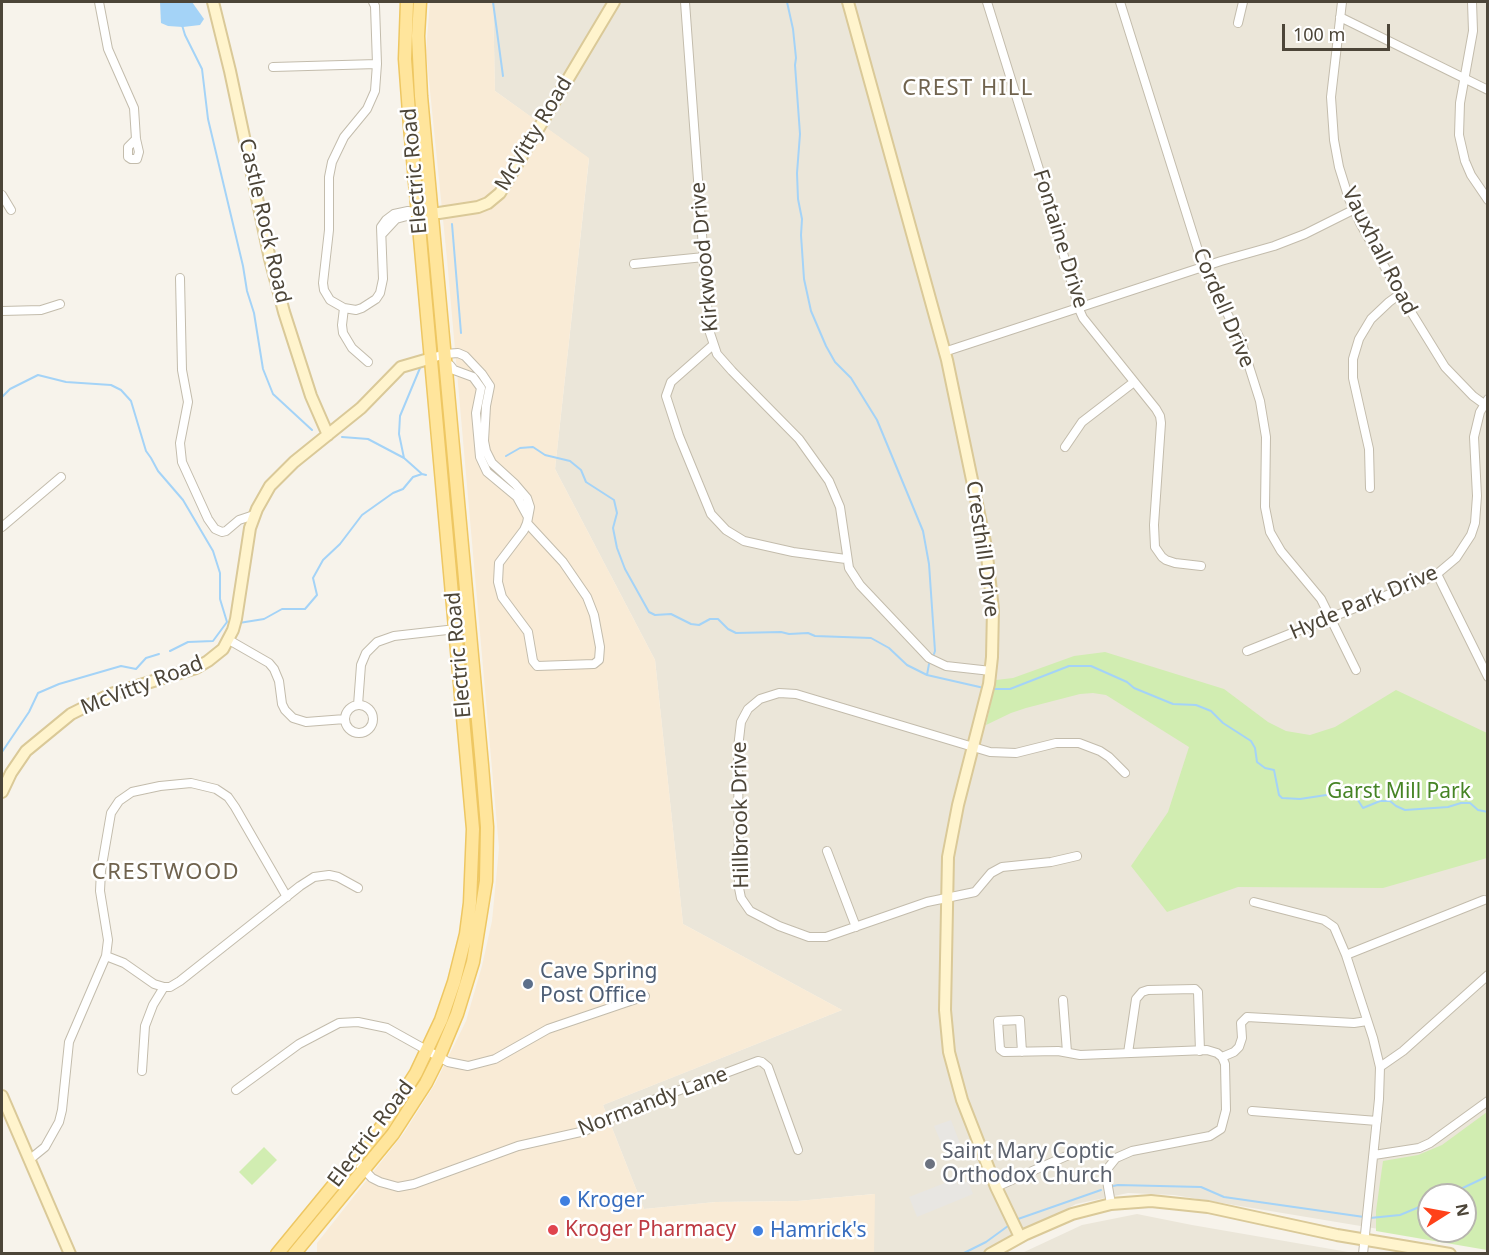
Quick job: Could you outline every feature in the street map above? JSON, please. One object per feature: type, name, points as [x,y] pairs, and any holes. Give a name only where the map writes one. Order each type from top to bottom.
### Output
[{"type":"main road","name":"Electric Road","points":[[294,1253],[359,1165],[427,1051],[441,1020],[460,961],[472,885],[473,829],[405,59],[407,2]]},
{"type":"main road","name":"Electric Road","points":[[277,1254],[408,1111],[439,1057],[457,1014],[473,962],[484,905],[487,855],[482,765],[418,56],[420,2]]},
{"type":"street","points":[[99,2],[108,49],[134,108],[136,139]]},
{"type":"street","name":"Castle Rock Road","points":[[213,2],[233,82],[270,259],[284,312],[311,396],[328,435]]},
{"type":"street","points":[[373,2],[377,64],[375,91],[372,100],[344,137],[334,157],[329,177],[329,230],[323,284],[330,300],[344,308],[362,308],[370,304],[380,293],[383,279],[381,227],[394,214],[408,211],[418,213]]},
{"type":"street","name":"McVitty Road","points":[[418,213],[432,214],[478,207],[500,194],[614,2]]},
{"type":"street","name":"Kirkwood Drive","points":[[685,2],[709,330],[717,354],[799,439],[829,481],[840,507],[846,559],[860,585],[929,658],[946,666],[991,671]]},
{"type":"street","name":"Cresthill Drive","points":[[848,2],[944,352],[986,547],[994,631],[991,671],[948,857],[945,1010],[949,1052],[962,1100],[996,1187],[1020,1237]]},
{"type":"street","name":"Fontaine Drive","points":[[987,2],[1042,179],[1079,309],[1083,318],[1156,409],[1161,423],[1154,525],[1155,547],[1166,560],[1201,567]]},
{"type":"street","name":"Cordell Drive","points":[[1120,2],[1203,267],[1241,341],[1260,401],[1266,430],[1265,507],[1270,532],[1281,551],[1321,599],[1356,670]]},
{"type":"street","points":[[1238,23],[1243,2]]},
{"type":"street","name":"Vauxhall Road","points":[[1342,2],[1331,97],[1332,120],[1339,167],[1353,210],[1444,368],[1473,396],[1486,402]]},
{"type":"street","points":[[1472,2],[1473,31],[1464,77],[1459,124],[1461,147],[1471,174],[1488,200]]},
{"type":"street","points":[[1340,17],[1488,90]]},
{"type":"street","points":[[273,67],[377,64]]},
{"type":"street","points":[[2,195],[11,210]]},
{"type":"street","points":[[944,352],[1305,234],[1353,210]]},
{"type":"street","points":[[634,264],[704,257]]},
{"type":"street","points":[[180,278],[182,370],[188,402],[180,443],[182,462],[207,519],[215,529],[226,531],[238,520],[254,514]]},
{"type":"street","points":[[1370,488],[1369,449],[1353,378],[1353,359],[1359,339],[1371,320],[1400,294]]},
{"type":"street","points":[[2,311],[41,310],[60,304]]},
{"type":"street","points":[[344,308],[343,333],[352,348],[368,362]]},
{"type":"street","points":[[713,345],[671,382],[666,396],[679,436],[711,514],[726,530],[744,541],[793,552],[846,559]]},
{"type":"street","points":[[432,358],[446,359],[458,353],[465,356],[490,386],[486,406],[484,441],[486,451],[492,463],[515,484],[530,507],[524,530],[499,562],[498,582],[502,597],[528,632],[533,661],[537,666],[594,664],[599,660],[600,647],[594,615],[587,597],[563,562],[527,523]]},
{"type":"street","name":"McVitty Road","points":[[2,792],[11,773],[26,751],[71,714],[119,691],[196,668],[216,655],[229,640],[235,623],[254,514],[262,498],[278,478],[361,408],[401,367],[432,358]]},
{"type":"street","points":[[446,359],[454,370],[473,377],[481,388],[476,413],[480,457],[487,472],[517,497],[528,516],[527,523]]},
{"type":"street","points":[[1065,447],[1082,422],[1134,382]]},
{"type":"street","name":"Hyde Park Drive","points":[[1247,651],[1437,574],[1449,565],[1464,548],[1475,523],[1478,496],[1474,437],[1476,424],[1486,402]]},
{"type":"street","points":[[2,527],[61,477]]},
{"type":"street","points":[[1437,574],[1488,677]]},
{"type":"street","points":[[358,705],[361,665],[372,646],[385,638],[394,636],[456,628]]},
{"type":"street","points":[[229,640],[269,663],[274,669],[279,681],[282,704],[293,718],[306,722],[345,719]]},
{"type":"street","name":"Hillbrook Drive","points":[[1077,856],[1051,862],[1002,867],[991,873],[975,892],[927,902],[826,938],[809,937],[779,926],[750,911],[741,898],[739,888],[738,748],[741,722],[748,709],[760,699],[787,692],[796,693],[990,752],[1016,753],[1056,743],[1079,743],[1100,751],[1125,773]]},
{"type":"street","points":[[358,705],[363,705],[372,711],[374,722],[363,733],[348,728],[345,719],[349,710],[358,705]]},
{"type":"street","points":[[29,1160],[51,1140],[59,1122],[69,1042],[106,956],[108,940],[100,891],[103,851],[114,808],[118,801],[132,792],[191,783],[208,786],[222,793],[235,807],[287,897]]},
{"type":"street","points":[[827,851],[856,927]]},
{"type":"street","points":[[106,956],[124,963],[154,984],[170,987],[188,976],[314,877],[321,875],[338,877],[358,888]]},
{"type":"street","points":[[1346,955],[1484,900]]},
{"type":"street","points":[[1254,902],[1329,922],[1338,931],[1377,1050],[1380,1067],[1377,1121],[1363,1254]]},
{"type":"street","points":[[1380,1067],[1403,1051],[1488,975]]},
{"type":"street","points":[[142,1071],[145,1026],[153,1005],[164,987]]},
{"type":"street","points":[[1128,1053],[1136,999],[1142,992],[1148,990],[1195,989],[1198,992],[1200,1050]]},
{"type":"street","points":[[236,1090],[299,1044],[339,1023],[358,1022],[381,1026],[439,1057],[458,1065],[468,1066],[484,1063],[548,1029],[645,996]]},
{"type":"street","points":[[1063,1000],[1067,1052]]},
{"type":"street","points":[[1222,1057],[1239,1047],[1242,1038],[1241,1023],[1247,1017],[1354,1023],[1367,1021]]},
{"type":"street","points":[[1022,1052],[1020,1020],[998,1021],[1001,1051],[1022,1052],[1052,1051],[1080,1055],[1200,1050],[1214,1051],[1222,1057],[1226,1064],[1226,1110],[1221,1129],[1210,1136],[1132,1151],[1116,1158],[1106,1174],[1111,1204]]},
{"type":"street","name":"Normandy Lane","points":[[359,1165],[372,1178],[388,1185],[398,1187],[414,1184],[518,1146],[585,1131],[637,1106],[758,1061],[768,1067],[798,1150]]},
{"type":"street","points":[[2,1096],[70,1254]]},
{"type":"street","points":[[1374,1155],[1419,1148],[1430,1143],[1488,1101]]},
{"type":"street","points":[[1252,1111],[1377,1121]]},
{"type":"street","points":[[996,1187],[1071,1154]]},
{"type":"street","points":[[990,1254],[1020,1237],[1072,1214],[1111,1204],[1151,1201],[1180,1203],[1364,1240],[1450,1254]]},
{"type":"shaded area","points":[[430,2],[493,2],[495,91],[589,158],[555,469],[655,660],[683,924],[842,1010],[603,1105],[644,1209],[716,1202],[798,1201],[875,1194],[874,1253],[317,1254],[317,1243],[404,1133],[435,1084],[466,1021],[492,921],[499,848],[447,259],[426,51]]},
{"type":"shaded area","points":[[493,2],[1487,2],[1487,1247],[1463,1243],[1477,1243],[1477,1183],[1417,1183],[1417,1235],[1174,1195],[1128,1193],[1076,1204],[980,1254],[874,1253],[874,1194],[798,1201],[716,1202],[644,1209],[603,1105],[842,1010],[683,924],[655,660],[555,469],[589,159],[495,91]]},
{"type":"shaded area","points":[[951,1120],[961,1146],[945,1152],[934,1126]]},
{"type":"shaded area","points":[[955,1179],[958,1185],[968,1181],[973,1194],[917,1217],[909,1197]]},
{"type":"shaded area","points":[[1137,1214],[1354,1253],[1022,1253],[1082,1225]]},
{"type":"green space","name":"Garst Mill Park","points":[[1105,652],[1224,689],[1268,722],[1286,731],[1310,735],[1335,727],[1396,690],[1487,733],[1487,858],[1383,888],[1238,887],[1167,912],[1131,866],[1168,812],[1189,747],[1106,695],[1093,693],[1080,694],[1026,708],[986,725],[996,680],[1013,678],[1074,656]]},
{"type":"green space","points":[[1487,1112],[1487,1250],[1446,1243],[1477,1243],[1477,1183],[1417,1183],[1417,1238],[1376,1231],[1376,1211],[1383,1161],[1418,1155],[1442,1145]]},
{"type":"green space","points":[[264,1147],[277,1160],[252,1185],[239,1172]]},
{"type":"water","points":[[160,2],[192,2],[204,19],[200,25],[168,26],[161,23]]},
{"type":"waterway","points":[[493,2],[503,76]]},
{"type":"waterway","points":[[787,2],[796,58],[800,134],[798,199],[802,219],[804,279],[811,311],[835,362],[851,378],[877,420],[923,531],[929,564],[934,654]]},
{"type":"waterway","points":[[182,25],[202,69],[208,119],[254,313],[263,369],[273,394],[312,430]]},
{"type":"waterway","points":[[452,224],[461,333]]},
{"type":"waterway","points":[[404,458],[399,434],[400,416],[420,368]]},
{"type":"waterway","points":[[2,397],[10,389],[38,375],[66,382],[111,385],[121,390],[131,401],[146,451],[158,471],[183,500],[213,551],[220,573],[220,599],[227,622]]},
{"type":"waterway","points":[[342,437],[368,439],[404,458],[422,474]]},
{"type":"waterway","points":[[506,456],[520,448],[533,447],[545,455],[570,461],[581,470],[586,482],[614,500],[617,513],[613,528],[617,548],[625,569],[649,612],[655,615],[671,614],[691,624],[699,625],[710,619],[718,619],[736,633],[781,632],[871,638],[889,648],[907,665],[927,675],[984,688]]},
{"type":"waterway","points":[[239,623],[264,619],[282,609],[305,609],[317,595],[313,578],[323,560],[340,544],[362,515],[393,493],[403,489],[413,477],[426,475]]},
{"type":"waterway","points":[[170,651],[188,642],[213,641],[227,622]]},
{"type":"waterway","points":[[2,752],[29,712],[38,693],[59,684],[121,666],[136,669],[146,658],[159,654]]},
{"type":"waterway","points":[[927,675],[929,664]]},
{"type":"waterway","points":[[990,689],[1010,689],[1069,666],[1091,666],[1127,682],[1134,688],[1173,704],[1196,705],[1211,711],[1223,723],[1251,741],[1255,748],[1257,762],[1265,768],[1274,770],[1279,795],[1282,798],[1300,799],[1346,792],[1354,794],[1363,808],[1380,801],[1390,801],[1405,810],[1470,803],[1478,810],[1488,812]]},
{"type":"waterway","points":[[1473,1183],[1488,1176]]},
{"type":"waterway","points":[[1113,1186],[1201,1187],[1224,1197],[1364,1217]]},
{"type":"waterway","points":[[1018,1219],[1101,1190]]},
{"type":"waterway","points":[[1370,1218],[1400,1215],[1417,1208]]},
{"type":"waterway","points":[[962,1254],[986,1242],[1008,1226]]},
{"type":"place","name":"Cave Spring Post Office","points":[[528,984]]},
{"type":"place","name":"Saint Mary Coptic Orthodox Church","points":[[930,1164]]},
{"type":"place","name":"Kroger","points":[[565,1201]]},
{"type":"place","name":"Kroger Pharmacy","points":[[553,1230]]},
{"type":"place","name":"Hamrick's","points":[[758,1231]]},
{"type":"district","name":"CREST HILL","points":[[968,89]]},
{"type":"district","name":"CRESTWOOD","points":[[166,873]]}]
